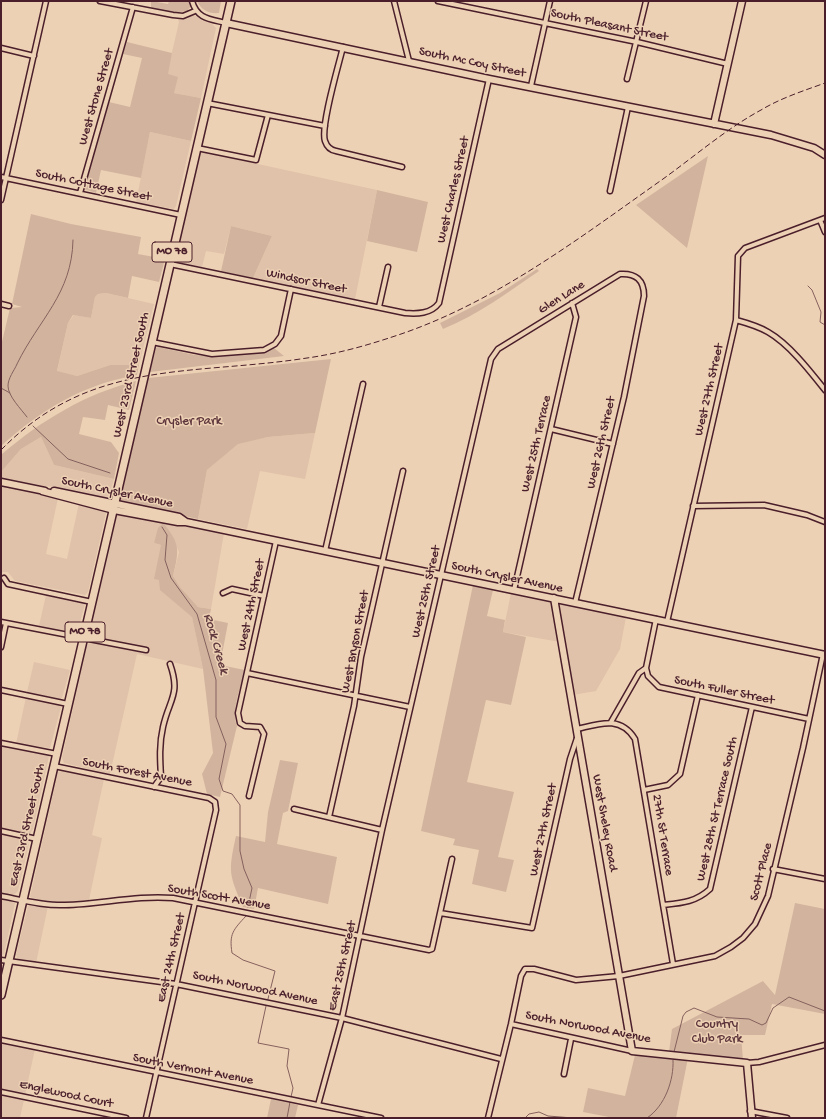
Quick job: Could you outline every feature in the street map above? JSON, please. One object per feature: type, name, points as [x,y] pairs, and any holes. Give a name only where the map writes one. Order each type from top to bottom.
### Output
[{"type":"main road","name":"West 23rd Street South","points":[[57,754],[231,1]]},
{"type":"main road","name":"East 23rd Street South","points":[[1,995],[57,754]]},
{"type":"street","points":[[1,200],[3,177],[34,56],[46,1]]},
{"type":"street","points":[[100,1],[173,15],[183,16],[195,11]]},
{"type":"street","points":[[192,1],[195,11],[206,18],[226,23]]},
{"type":"street","points":[[394,1],[409,61]]},
{"type":"street","name":"South Pleasant Street","points":[[438,1],[545,22],[728,64]]},
{"type":"street","points":[[531,86],[550,1]]},
{"type":"street","points":[[627,79],[646,1]]},
{"type":"street","points":[[714,124],[742,1]]},
{"type":"street","name":"West Stone Street","points":[[80,193],[133,7]]},
{"type":"street","name":"South Mc Coy Street","points":[[226,23],[489,79],[531,86],[779,138],[814,148],[825,155]]},
{"type":"street","points":[[343,47],[325,126],[325,142],[331,150],[402,166]]},
{"type":"street","points":[[1,48],[34,56]]},
{"type":"street","name":"West Charles Street","points":[[437,306],[489,79]]},
{"type":"street","points":[[207,103],[325,126]]},
{"type":"street","points":[[610,191],[628,107]]},
{"type":"street","points":[[196,148],[256,160],[268,115]]},
{"type":"street","name":"South Cottage Street","points":[[3,177],[181,215]]},
{"type":"street","name":"West 27th Street","points":[[667,622],[736,320],[737,261],[741,251],[745,248],[825,218]]},
{"type":"street","points":[[820,220],[825,232]]},
{"type":"street","name":"Windsor Street","points":[[169,264],[416,314],[433,309],[437,306]]},
{"type":"street","points":[[379,307],[388,267]]},
{"type":"street","name":"Glen Lane","points":[[491,358],[498,349],[620,274],[629,273],[635,276],[641,281],[644,288]]},
{"type":"street","name":"West 26th Street","points":[[575,603],[613,444],[644,296],[644,288]]},
{"type":"street","points":[[151,342],[197,353],[214,354],[264,350],[271,347],[281,336],[291,289]]},
{"type":"street","points":[[1,304],[9,306]]},
{"type":"street","name":"West 25th Terrace","points":[[514,590],[576,317],[572,304]]},
{"type":"street","points":[[736,320],[753,325],[777,338],[811,372],[825,390]]},
{"type":"street","name":"West 25th Street","points":[[382,830],[491,358]]},
{"type":"street","points":[[325,551],[363,384]]},
{"type":"street","points":[[551,429],[613,444]]},
{"type":"street","name":"West Bryson Street","points":[[329,817],[355,696],[361,658],[403,471]]},
{"type":"street","name":"South Crysler Avenue","points":[[1,482],[276,541],[824,654]]},
{"type":"street","points":[[694,506],[764,505],[807,515],[825,522]]},
{"type":"street","name":"West 24th Street","points":[[249,796],[264,734],[260,727],[255,725],[244,726],[239,720],[238,713],[276,541]]},
{"type":"street","points":[[4,578],[8,584],[92,602]]},
{"type":"street","points":[[223,592],[232,590],[264,596]]},
{"type":"street","name":"West Sheley Road","points":[[554,598],[632,1051]]},
{"type":"street","points":[[577,732],[611,722],[639,673],[646,668],[656,619]]},
{"type":"street","points":[[1,622],[146,650]]},
{"type":"street","points":[[1,647],[6,623]]},
{"type":"street","name":"Scott Place","points":[[511,1024],[521,976],[525,969],[534,969],[576,980],[619,976],[715,956],[743,938],[755,924],[762,910],[773,869],[824,654]]},
{"type":"street","points":[[154,787],[162,777],[160,755],[161,735],[175,689],[175,678],[170,664]]},
{"type":"street","name":"South Fuller Street","points":[[646,668],[648,676],[659,687],[809,719]]},
{"type":"street","points":[[247,673],[410,707]]},
{"type":"street","points":[[1,690],[68,704]]},
{"type":"street","points":[[644,790],[668,785],[680,774],[698,695]]},
{"type":"street","name":"West 28th St Terrace South","points":[[663,905],[690,902],[701,897],[710,889],[752,707]]},
{"type":"street","name":"27th St Terrace","points":[[611,722],[626,729],[635,739],[673,964]]},
{"type":"street","name":"West 27th Street","points":[[440,913],[531,929],[536,914],[577,732]]},
{"type":"street","points":[[1,743],[57,754]]},
{"type":"street","name":"South Forest Avenue","points":[[54,766],[209,798],[214,802]]},
{"type":"street","name":"East 24th Street","points":[[146,1118],[216,810],[214,802]]},
{"type":"street","points":[[294,809],[382,830]]},
{"type":"street","name":"East 25th Street","points":[[318,1105],[342,1018],[361,935],[382,830]]},
{"type":"street","points":[[1,831],[38,839]]},
{"type":"street","points":[[440,913],[452,859]]},
{"type":"street","points":[[773,869],[825,879]]},
{"type":"street","name":"South Scott Avenue","points":[[1,896],[65,905],[151,896],[195,902],[431,950],[440,913]]},
{"type":"street","name":"South Norwood Avenue","points":[[1,960],[176,984],[342,1018],[501,1059]]},
{"type":"street","points":[[488,1118],[501,1059],[511,1024]]},
{"type":"street","name":"South Norwood Avenue","points":[[511,1024],[571,1039],[632,1051],[747,1063],[759,1062],[825,1046]]},
{"type":"street","points":[[564,1074],[571,1039]]},
{"type":"street","name":"South Vermont Avenue","points":[[1,1040],[381,1118]]},
{"type":"street","points":[[747,1063],[750,1111],[752,1118]]},
{"type":"street","name":"Englewood Court","points":[[1,1092],[126,1118]]},
{"type":"street","points":[[750,1111],[787,1118]]},
{"type":"shaded area","points":[[193,15],[211,23],[216,28],[201,98],[174,93],[167,74],[179,22],[178,19]]},
{"type":"shaded area","points":[[150,132],[191,141],[176,206],[174,209],[136,202]]},
{"type":"shaded area","points":[[203,152],[377,190],[355,299],[253,278],[272,236],[231,226],[224,254],[206,251],[202,267],[177,262],[176,259],[200,153]]},
{"type":"shaded area","points":[[106,293],[154,304],[139,365],[110,365],[77,376],[57,372],[68,323],[74,315],[91,318],[95,297],[98,294]]},
{"type":"shaded area","points":[[315,433],[305,479],[260,471],[247,529],[198,519],[207,470],[238,443],[268,437]]},
{"type":"shaded area","points":[[41,437],[54,465],[114,479],[109,496],[101,498],[56,487],[1,478],[1,472],[21,449]]},
{"type":"shaded area","points":[[1,485],[58,498],[46,554],[67,559],[79,503],[104,510],[106,513],[88,592],[85,595],[15,581],[8,572],[1,572]]},
{"type":"shaded area","points":[[121,512],[224,533],[211,609],[198,607],[180,587],[173,576],[179,552],[170,532],[154,543],[161,545],[161,590],[192,616],[203,669],[137,654],[110,774],[64,763],[62,758],[87,645],[92,642],[96,642],[135,651],[136,645],[93,637],[90,633],[117,516]]},
{"type":"shaded area","points":[[511,593],[552,602],[560,642],[503,632]]},
{"type":"shaded area","points":[[46,595],[83,602],[85,604],[77,633],[75,634],[39,626]]},
{"type":"shaded area","points":[[563,603],[626,617],[620,649],[596,691],[573,695],[560,611],[560,605]]},
{"type":"shaded area","points":[[34,662],[70,670],[62,698],[60,699],[27,692]]},
{"type":"shaded area","points":[[26,697],[57,704],[61,707],[50,748],[16,744]]},
{"type":"shaded area","points":[[1,745],[44,753],[49,756],[33,829],[30,834],[1,828]]},
{"type":"shaded area","points":[[63,770],[104,779],[92,835],[102,838],[89,900],[68,903],[49,902],[30,897],[58,772]]},
{"type":"shaded area","points":[[1,834],[26,839],[29,844],[18,891],[14,895],[1,893]]},
{"type":"shaded area","points":[[1,898],[11,900],[15,903],[4,954],[1,956]]},
{"type":"shaded area","points":[[30,904],[48,906],[36,963],[18,960],[16,955],[28,906]]},
{"type":"shaded area","points":[[1,1042],[35,1049],[20,1118],[1,1118]]},
{"type":"green space","points":[[151,1],[168,4],[169,1],[189,1],[191,6],[187,11],[175,13],[154,9],[151,7]]},
{"type":"green space","points":[[197,1],[221,1],[219,13],[206,11]]},
{"type":"green space","points":[[127,42],[172,53],[168,74],[178,77],[174,93],[201,98],[191,141],[150,132],[141,178],[101,170],[96,193],[84,189],[109,102],[130,107],[142,58],[123,54]]},
{"type":"green space","points":[[708,156],[687,248],[636,205]]},
{"type":"green space","points":[[377,190],[428,202],[417,252],[367,241]]},
{"type":"green space","points":[[31,214],[71,224],[141,237],[138,254],[165,259],[159,282],[132,276],[128,298],[106,293],[98,294],[95,297],[91,318],[73,315],[68,323],[57,371],[77,376],[110,365],[139,365],[137,375],[98,385],[64,400],[32,421],[1,446],[1,346],[10,308],[22,307],[12,304]]},
{"type":"green space","points":[[231,226],[272,236],[253,278],[221,271]]},
{"type":"green space","points":[[537,269],[539,271],[492,303],[443,329],[440,323],[500,293]]},
{"type":"green space","points":[[158,347],[195,355],[211,356],[254,353],[274,348],[284,356],[150,372],[156,348]]},
{"type":"green space","name":"Crysler Park","points":[[331,359],[315,433],[268,437],[238,444],[207,470],[198,519],[120,502],[148,378]]},
{"type":"green space","points":[[136,381],[129,410],[108,405],[105,420],[83,417],[79,434],[111,442],[119,453],[114,479],[54,465],[41,437],[21,449],[1,472],[2,454],[49,419],[99,393]]},
{"type":"green space","points":[[163,523],[176,542],[177,554],[173,576],[180,587],[198,607],[211,609],[209,619],[228,623],[220,665],[245,670],[235,712],[237,726],[220,797],[207,794],[202,774],[213,753],[203,669],[192,617],[160,590],[159,580],[154,579],[161,545],[154,543],[158,528]]},
{"type":"green space","points":[[473,585],[493,590],[487,616],[505,620],[503,632],[526,637],[511,705],[486,700],[467,782],[514,792],[498,857],[514,860],[506,892],[472,884],[479,850],[453,845],[455,839],[421,831]]},
{"type":"green space","points":[[280,760],[298,763],[288,811],[283,813],[277,844],[337,857],[328,904],[258,888],[254,909],[243,907],[235,887],[231,873],[231,866],[236,836],[265,842],[268,812]]},
{"type":"green space","name":"Country Club Park","points":[[795,903],[825,909],[825,1014],[772,1004],[765,1035],[741,1035],[743,1060],[669,1052],[672,1029],[763,981],[775,995]]},
{"type":"green space","points":[[635,1055],[688,1058],[676,1118],[614,1118],[583,1112],[588,1088],[625,1096]]},
{"type":"green space","points":[[271,1099],[298,1105],[295,1118],[267,1118]]},
{"type":"waterway","points":[[27,417],[10,394],[8,386],[9,380],[26,348],[61,291],[67,276],[73,240]]},
{"type":"waterway","points":[[808,286],[812,290],[821,312],[820,322],[825,325]]},
{"type":"waterway","points":[[1,388],[10,393]]},
{"type":"waterway","name":"Rock Creek","points":[[33,426],[68,459],[110,473]]},
{"type":"waterway","name":"Rock Creek","points":[[162,527],[167,535],[165,560],[171,578],[197,614],[216,680],[216,717],[226,744],[219,779],[223,791],[232,794],[240,805],[240,851],[244,869],[252,888],[248,907]]},
{"type":"waterway","name":"Rock Creek","points":[[246,916],[233,933],[231,941],[232,953],[243,960],[275,971],[268,999]]},
{"type":"waterway","points":[[674,1052],[683,1016],[686,1012],[694,1008],[717,1017],[749,1019],[762,1025],[766,1023],[773,1008],[789,997],[825,1011]]},
{"type":"waterway","name":"Rock Creek","points":[[266,1006],[258,1043],[289,1049],[287,1066],[293,1088],[291,1097]]},
{"type":"waterway","points":[[647,1118],[659,1107],[667,1092],[672,1076],[673,1060]]},
{"type":"waterway","name":"Rock Creek","points":[[287,1118],[290,1102]]},
{"type":"waterway","points":[[525,1118],[529,1114],[539,1112],[548,1116],[573,1118]]},
{"type":"railway","points":[[1,450],[35,420],[71,399],[107,385],[145,376],[307,358],[329,354],[371,344],[392,337],[465,307],[499,289],[566,247],[748,117],[784,98],[825,83]]}]
